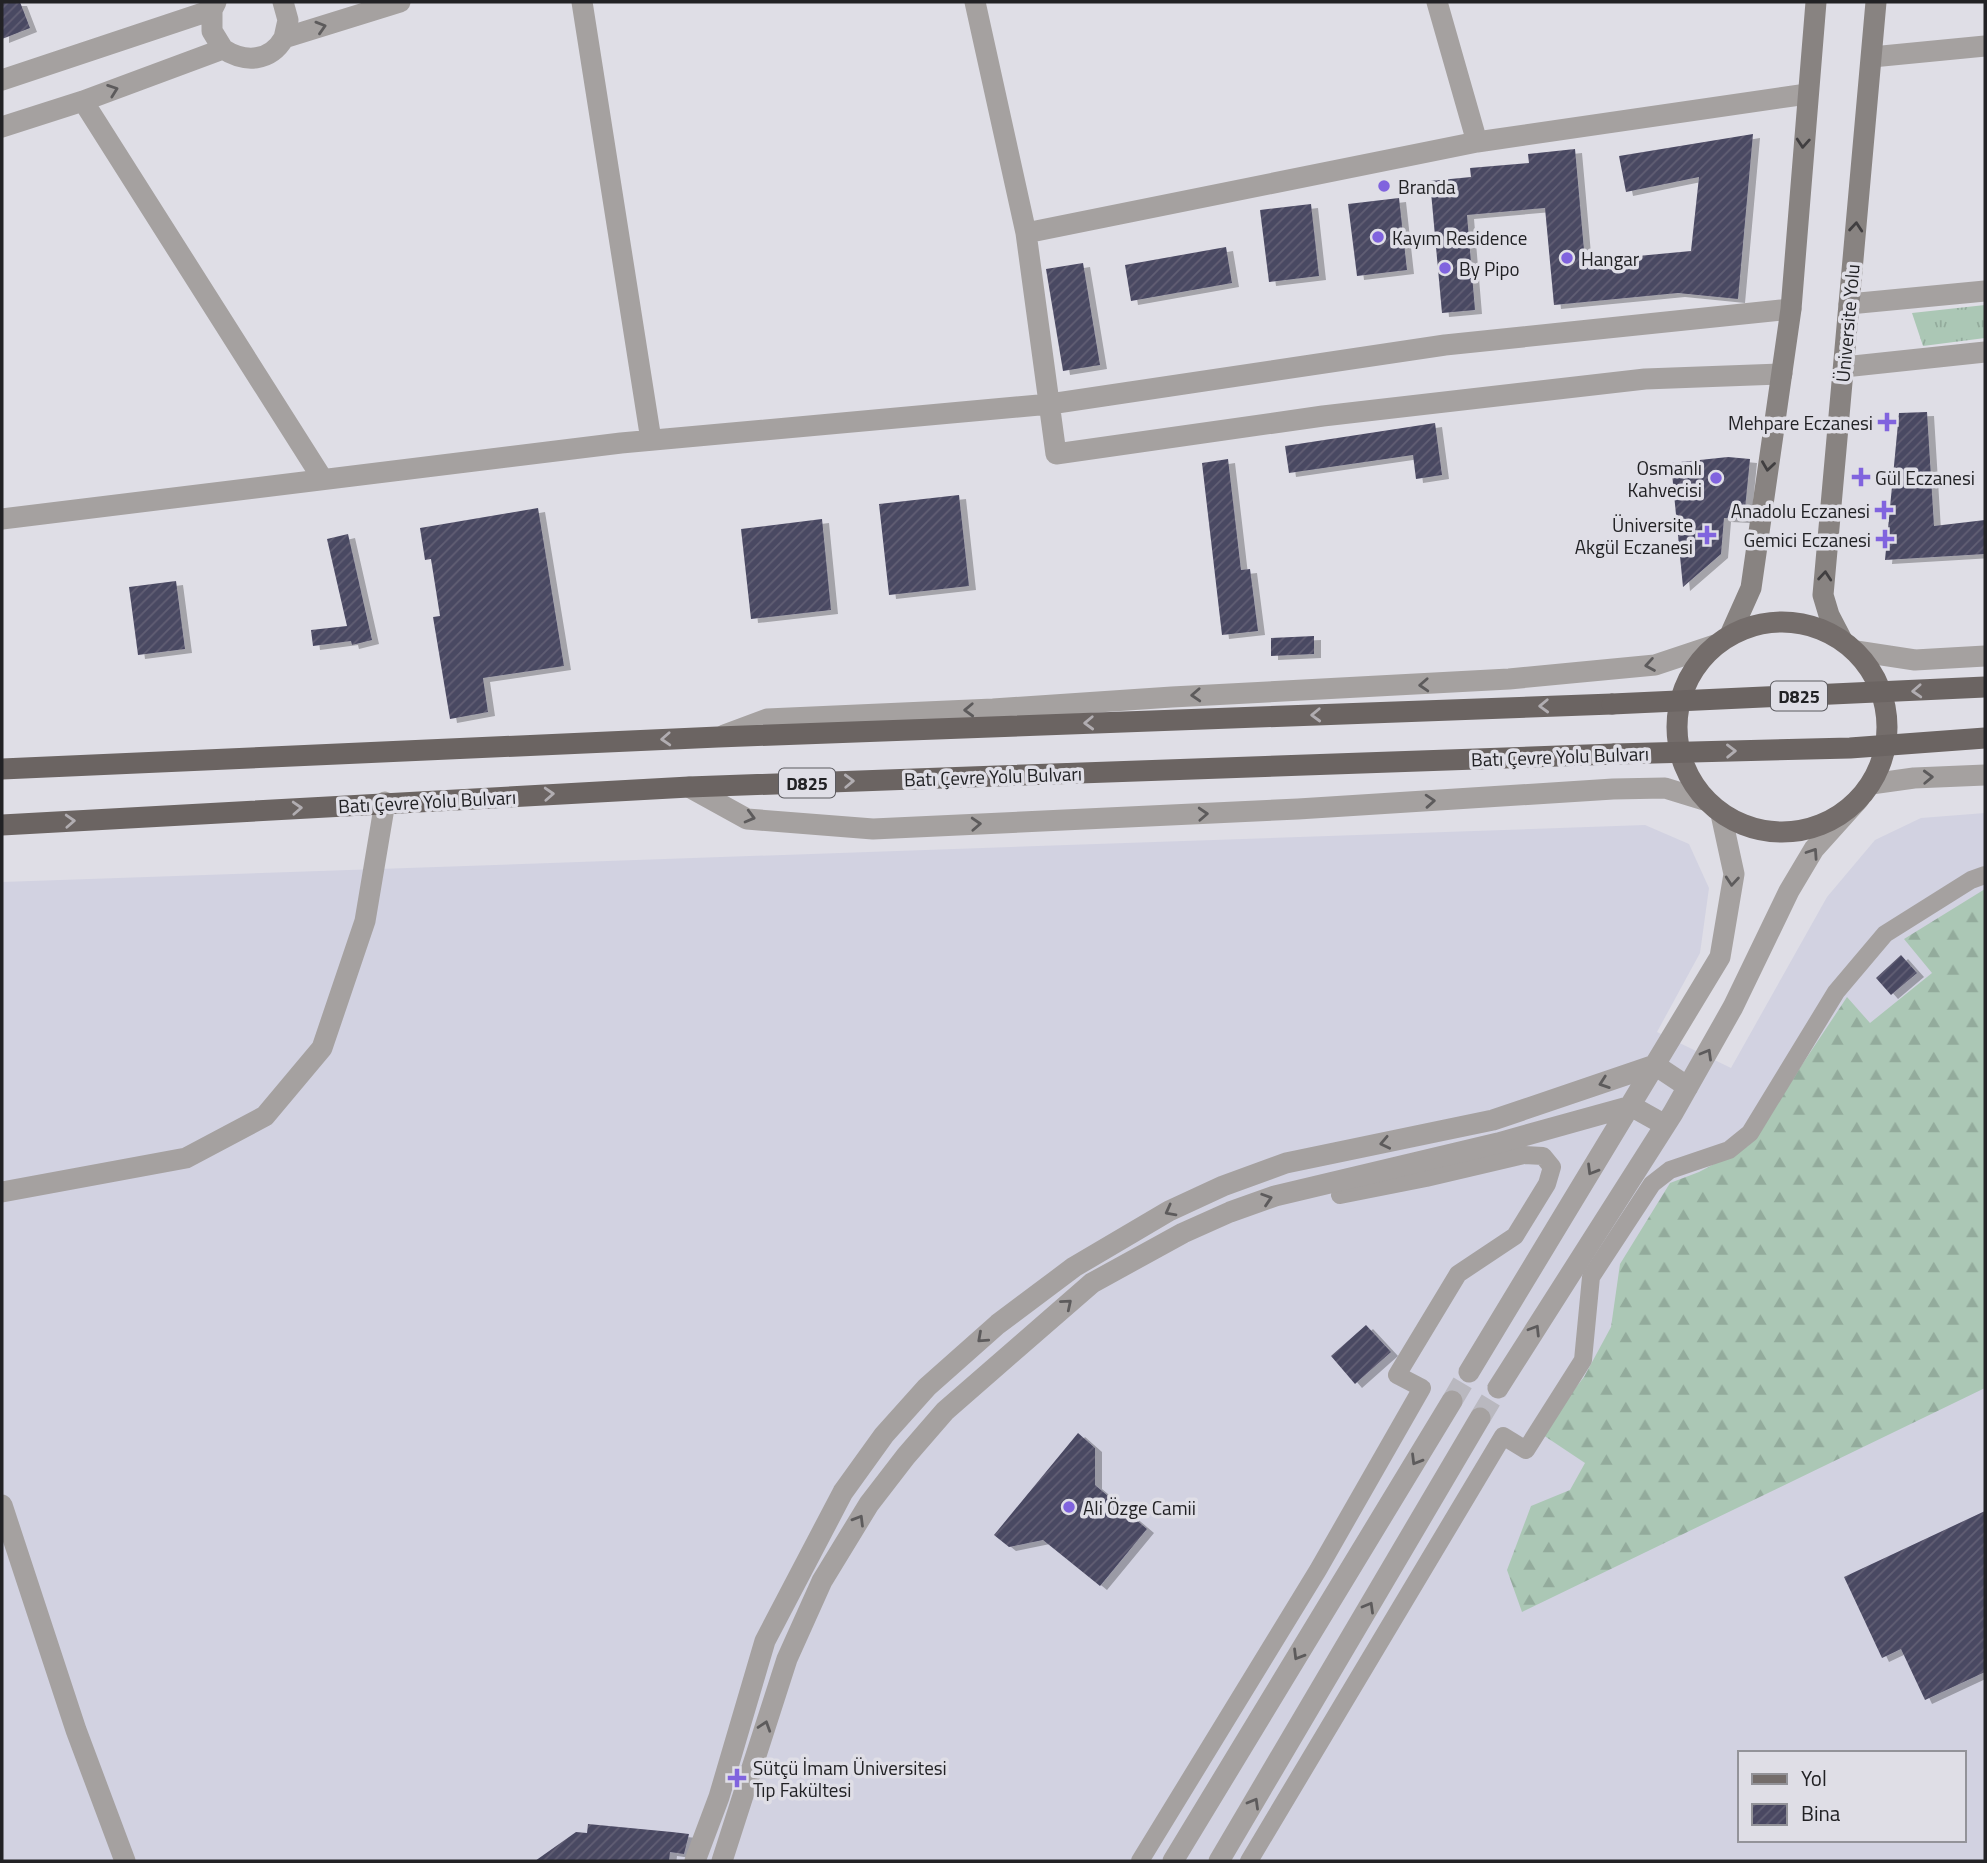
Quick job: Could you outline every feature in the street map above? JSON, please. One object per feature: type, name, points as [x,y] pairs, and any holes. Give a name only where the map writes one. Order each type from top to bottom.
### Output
[{"type":"highway","name":"D825","points":[[2,769],[718,737],[1612,704],[1985,687]]},
{"type":"highway","name":"Batı Çevre Yolu Bulvarı","points":[[2,825],[689,787],[1850,748],[1985,738]]},
{"type":"main road","points":[[1723,640],[1752,626],[1775,622],[1810,626],[1849,646],[1874,674],[1884,700],[1888,729],[1883,758],[1865,792],[1836,818],[1808,830],[1778,833],[1748,827],[1721,814],[1704,800],[1685,771],[1677,737],[1679,703],[1692,671],[1723,640],[1751,587],[1791,309],[1815,2]]},
{"type":"main road","name":"Üniversite Yolu","points":[[1849,646],[1829,615],[1823,595],[1875,2]]},
{"type":"street","points":[[2,80],[214,6],[212,31],[223,49],[234,57],[247,60],[261,58],[272,52],[284,38],[288,20],[283,2]]},
{"type":"street","points":[[284,38],[400,2]]},
{"type":"street","points":[[582,2],[651,440]]},
{"type":"street","points":[[975,2],[1026,233],[1056,454],[1323,416],[1645,379],[1782,374]]},
{"type":"street","points":[[1437,2],[1477,142]]},
{"type":"street","points":[[1871,57],[1985,46]]},
{"type":"street","points":[[2,127],[83,101],[223,49]]},
{"type":"street","points":[[1026,233],[1477,142],[1807,94]]},
{"type":"street","points":[[83,101],[322,478]]},
{"type":"street","points":[[1849,304],[1985,291]]},
{"type":"street","points":[[2,519],[651,440],[1050,404],[1445,345],[1791,309]]},
{"type":"street","points":[[1843,367],[1985,352]]},
{"type":"street","points":[[718,737],[767,719],[993,709],[1172,696],[1509,679],[1655,666],[1723,640]]},
{"type":"street","points":[[1849,646],[1915,660],[1985,656]]},
{"type":"street","points":[[1498,1388],[1688,1087],[1733,1007],[1790,891],[1814,849],[1865,792],[1914,778],[1985,775]]},
{"type":"street","points":[[689,787],[747,819],[873,829],[1298,809],[1613,789],[1665,788],[1704,800]]},
{"type":"street","points":[[2,1192],[186,1158],[265,1116],[322,1048],[365,921],[385,803]]},
{"type":"street","points":[[1469,1373],[1720,957],[1734,874],[1721,814]]},
{"type":"street","points":[[1249,1861],[1503,1436],[1526,1450],[1583,1360],[1591,1277],[1652,1184],[1670,1170],[1729,1150],[1750,1133],[1836,992],[1885,934],[1971,880],[1985,875]]},
{"type":"street","points":[[1655,1065],[1688,1087]]},
{"type":"street","points":[[695,1861],[719,1797],[765,1641],[843,1492],[884,1435],[927,1387],[998,1324],[1074,1267],[1169,1211],[1223,1186],[1286,1163],[1493,1120],[1655,1065]]},
{"type":"street","points":[[722,1861],[787,1659],[822,1581],[869,1504],[945,1411],[1092,1283],[1183,1233],[1275,1196],[1499,1143],[1631,1106],[1665,1125]]},
{"type":"street","points":[[1140,1861],[1318,1570],[1422,1388],[1396,1375],[1458,1274],[1515,1236],[1546,1184],[1552,1167],[1543,1156],[1524,1155],[1340,1195]]},
{"type":"street","points":[[1173,1861],[1452,1401]]},
{"type":"street","points":[[1219,1861],[1480,1418]]},
{"type":"street","points":[[2,1505],[76,1730],[125,1861]]},
{"type":"shaded area","points":[[1985,813],[1985,1861],[2,1861],[2,882],[1645,825],[1689,844],[1709,888],[1700,953],[1657,1032],[1731,1068],[1827,897],[1875,840],[1921,818]]},
{"type":"green space","points":[[1985,305],[1985,338],[1923,346],[1912,313]]},
{"type":"green space","points":[[1985,889],[1985,1388],[1522,1612],[1507,1570],[1531,1506],[1570,1490],[1585,1463],[1540,1433],[1584,1377],[1611,1327],[1620,1264],[1670,1183],[1699,1172],[1748,1146],[1847,997],[1870,1023],[1932,973],[1904,939]]},
{"type":"building","points":[[2,2],[20,2],[30,28],[2,39]]},
{"type":"building","points":[[1753,134],[1738,299],[1678,293],[1554,305],[1545,208],[1467,215],[1475,310],[1442,313],[1430,181],[1471,177],[1470,168],[1529,163],[1528,154],[1575,149],[1585,261],[1691,251],[1699,177],[1626,192],[1619,156]]},
{"type":"building","name":"Kayım Residence","points":[[1399,198],[1407,270],[1357,276],[1348,204]]},
{"type":"building","points":[[1311,204],[1319,276],[1269,282],[1260,210]]},
{"type":"building","points":[[1226,247],[1232,283],[1131,301],[1125,265]]},
{"type":"building","points":[[1083,263],[1100,365],[1063,371],[1046,269]]},
{"type":"building","points":[[1927,412],[1934,526],[1985,520],[1985,554],[1885,560],[1899,413]]},
{"type":"building","points":[[1435,423],[1442,475],[1416,479],[1413,455],[1289,473],[1285,446]]},
{"type":"building","points":[[1728,457],[1750,459],[1744,519],[1724,518],[1721,554],[1683,587],[1671,463]]},
{"type":"building","points":[[1228,459],[1241,570],[1250,569],[1258,631],[1222,635],[1202,463]]},
{"type":"building","points":[[959,495],[969,586],[889,595],[879,504]]},
{"type":"building","points":[[538,508],[564,666],[483,678],[488,712],[450,719],[433,617],[440,616],[431,559],[425,560],[420,528]]},
{"type":"building","points":[[822,519],[831,610],[751,619],[741,529]]},
{"type":"building","points":[[348,534],[372,640],[352,645],[351,641],[313,646],[311,630],[347,626],[327,539]]},
{"type":"building","points":[[176,581],[185,649],[138,655],[129,587]]},
{"type":"building","points":[[1314,636],[1314,654],[1271,656],[1271,638]]},
{"type":"building","points":[[1901,955],[1917,973],[1891,995],[1876,978]]},
{"type":"building","points":[[1366,1325],[1391,1352],[1355,1384],[1331,1356]]},
{"type":"building","name":"Ali Özge Camii","points":[[1078,1433],[1095,1448],[1095,1485],[1147,1529],[1100,1586],[1043,1540],[1009,1547],[994,1535]]},
{"type":"building","points":[[1985,1511],[1985,1672],[1925,1700],[1901,1649],[1882,1658],[1844,1577]]},
{"type":"building","points":[[588,1824],[689,1834],[684,1854],[670,1852],[669,1861],[535,1861],[576,1832],[587,1833]]},
{"type":"tunnel","points":[[1452,1401],[1469,1372]]},
{"type":"tunnel","points":[[1480,1418],[1498,1388]]},
{"type":"place","name":"Branda","points":[[1384,186]]},
{"type":"place","name":"Kayım Residence","points":[[1378,237]]},
{"type":"place","name":"Hangar","points":[[1567,258]]},
{"type":"place","name":"By Pipo","points":[[1445,268]]},
{"type":"place","name":"Mehpare Eczanesi","points":[[1887,422]]},
{"type":"place","name":"Gül Eczanesi","points":[[1861,477]]},
{"type":"place","name":"Osmanlı Kahvecisi","points":[[1716,478]]},
{"type":"place","name":"Anadolu Eczanesi","points":[[1884,510]]},
{"type":"place","name":"Üniversite Akgül Eczanesi","points":[[1707,535]]},
{"type":"place","name":"Gemici Eczanesi","points":[[1885,539]]},
{"type":"place","name":"Ali Özge Camii","points":[[1069,1507]]},
{"type":"place","name":"Sütçü İmam Üniversitesi Tıp Fakültesi","points":[[737,1778]]}]
